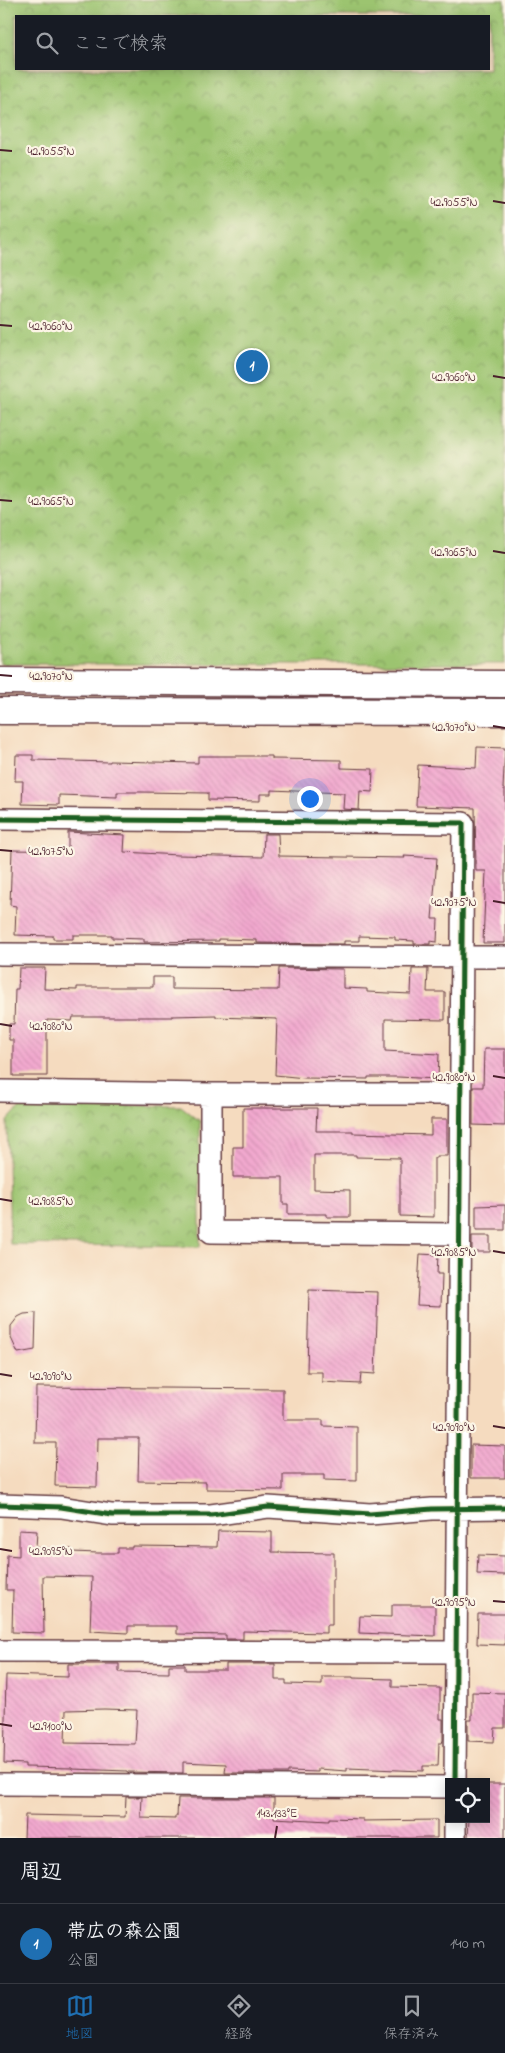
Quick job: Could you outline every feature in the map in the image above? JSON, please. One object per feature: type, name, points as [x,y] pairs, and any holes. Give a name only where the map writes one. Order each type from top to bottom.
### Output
[{"type":"street","points":[[0,681],[505,684]]},
{"type":"street","points":[[0,710],[505,712]]},
{"type":"street","points":[[0,819],[463,823],[455,1778]]},
{"type":"street","points":[[0,954],[505,958]]},
{"type":"street","points":[[0,1091],[212,1094],[460,1094]]},
{"type":"street","points":[[212,1094],[211,1232],[459,1234]]},
{"type":"street","points":[[0,1505],[61,1507],[112,1515],[212,1515],[268,1507],[370,1514],[505,1508]]},
{"type":"street","points":[[0,1651],[456,1652]]},
{"type":"street","points":[[0,1784],[445,1787]]},
{"type":"street","points":[[455,1823],[455,1838]]},
{"type":"green space","points":[[0,0],[505,0],[505,664],[0,664]]},
{"type":"green space","points":[[22,1105],[181,1106],[200,1121],[200,1247],[10,1244],[7,1121]]},
{"type":"building","points":[[477,747],[505,748],[503,789],[505,789],[505,943],[483,943],[486,871],[476,871],[475,808],[416,806],[418,765],[476,768]]},
{"type":"building","points":[[16,755],[33,755],[33,760],[110,762],[198,763],[198,756],[272,756],[272,759],[341,760],[341,768],[373,769],[372,792],[360,791],[359,810],[343,809],[344,793],[271,790],[271,794],[260,794],[260,801],[208,800],[208,793],[117,792],[117,797],[59,795],[59,805],[22,804],[23,781],[15,781]]},
{"type":"building","points":[[68,832],[125,835],[124,852],[263,857],[264,834],[278,834],[279,856],[405,858],[404,856],[437,858],[432,919],[438,919],[437,942],[430,941],[430,944],[414,944],[414,941],[395,940],[395,937],[359,936],[359,941],[344,941],[344,944],[257,943],[257,940],[219,939],[219,941],[144,942],[144,939],[112,938],[112,935],[73,935],[73,939],[53,939],[53,936],[15,935],[16,906],[10,905],[12,850],[68,851]]},
{"type":"building","points":[[19,968],[45,968],[44,989],[77,990],[77,987],[153,987],[153,977],[172,977],[172,989],[278,990],[279,968],[343,969],[343,988],[367,989],[367,992],[411,994],[412,969],[428,969],[427,992],[445,992],[445,1020],[385,1019],[385,1051],[439,1054],[438,1079],[398,1077],[368,1077],[368,1079],[305,1078],[275,1075],[277,1019],[216,1017],[216,1015],[73,1017],[72,1021],[47,1020],[47,1076],[13,1076],[13,1040],[9,1040],[9,1024],[14,1024],[15,989],[18,989]]},
{"type":"building","points":[[484,1049],[505,1049],[505,1126],[473,1125],[473,1087],[483,1087]]},
{"type":"building","points":[[243,1108],[317,1108],[316,1131],[353,1131],[353,1133],[431,1135],[431,1119],[447,1119],[447,1156],[437,1156],[437,1158],[434,1158],[434,1217],[400,1216],[400,1158],[356,1157],[356,1155],[314,1155],[314,1189],[350,1190],[350,1217],[327,1217],[327,1214],[288,1214],[288,1204],[283,1204],[283,1177],[233,1177],[233,1147],[243,1147]]},
{"type":"building","points":[[505,1205],[505,1230],[476,1230],[476,1206]]},
{"type":"building","points":[[472,1236],[490,1236],[490,1252],[472,1252]]},
{"type":"building","points":[[420,1254],[438,1255],[437,1274],[442,1274],[441,1306],[417,1305]]},
{"type":"building","points":[[309,1290],[378,1292],[375,1374],[361,1373],[360,1384],[322,1382],[322,1372],[307,1372]]},
{"type":"building","points":[[36,1313],[35,1350],[18,1353],[11,1338],[11,1326],[18,1317],[24,1314]]},
{"type":"building","points":[[36,1387],[283,1389],[283,1420],[323,1420],[323,1426],[357,1427],[357,1481],[324,1480],[324,1475],[283,1475],[283,1490],[206,1489],[206,1482],[138,1481],[139,1438],[98,1438],[97,1487],[55,1486],[56,1443],[35,1443]]},
{"type":"building","points":[[471,1445],[505,1446],[505,1478],[471,1478]]},
{"type":"building","points":[[19,1530],[37,1531],[36,1548],[72,1549],[72,1552],[98,1553],[118,1553],[118,1548],[132,1548],[132,1546],[217,1547],[218,1531],[272,1532],[272,1552],[334,1553],[332,1625],[326,1625],[326,1633],[243,1631],[243,1639],[226,1639],[226,1635],[177,1634],[177,1626],[128,1626],[128,1633],[90,1631],[92,1577],[43,1576],[44,1633],[12,1632],[13,1590],[6,1590],[7,1555],[19,1556]]},
{"type":"building","points":[[478,1555],[505,1556],[505,1575],[477,1574]]},
{"type":"building","points":[[392,1605],[435,1605],[435,1636],[359,1633],[360,1616],[392,1617]]},
{"type":"building","points":[[478,1614],[505,1614],[505,1645],[477,1644]]},
{"type":"building","points":[[68,1664],[119,1664],[119,1672],[169,1673],[169,1665],[185,1665],[185,1670],[226,1670],[226,1664],[275,1664],[275,1680],[286,1680],[286,1684],[322,1685],[322,1677],[353,1677],[392,1679],[392,1687],[440,1688],[440,1719],[443,1719],[443,1740],[442,1743],[439,1743],[438,1766],[423,1766],[423,1771],[347,1768],[347,1771],[318,1769],[318,1772],[225,1773],[226,1764],[183,1762],[183,1773],[25,1767],[25,1764],[4,1763],[6,1675],[68,1677]],"holes":[[[66,1710],[137,1710],[135,1744],[65,1743]]]},
{"type":"building","points":[[472,1692],[505,1693],[505,1728],[495,1728],[494,1742],[468,1741],[468,1720],[472,1720]]},
{"type":"building","points":[[490,1784],[505,1784],[505,1838],[468,1838],[469,1823],[490,1823]]},
{"type":"building","points":[[126,1797],[142,1797],[141,1818],[175,1819],[175,1816],[177,1816],[178,1798],[274,1798],[274,1818],[329,1821],[329,1818],[363,1819],[363,1821],[437,1820],[437,1838],[24,1838],[25,1815],[125,1817]]},
{"type":"cycle path","points":[[0,819],[463,823],[455,1778]]},
{"type":"cycle path","points":[[0,1505],[61,1507],[112,1515],[211,1515],[268,1507],[370,1514],[432,1509],[505,1508]]},
{"type":"place","name":"帯広の森公園","points":[[252,366]]}]
